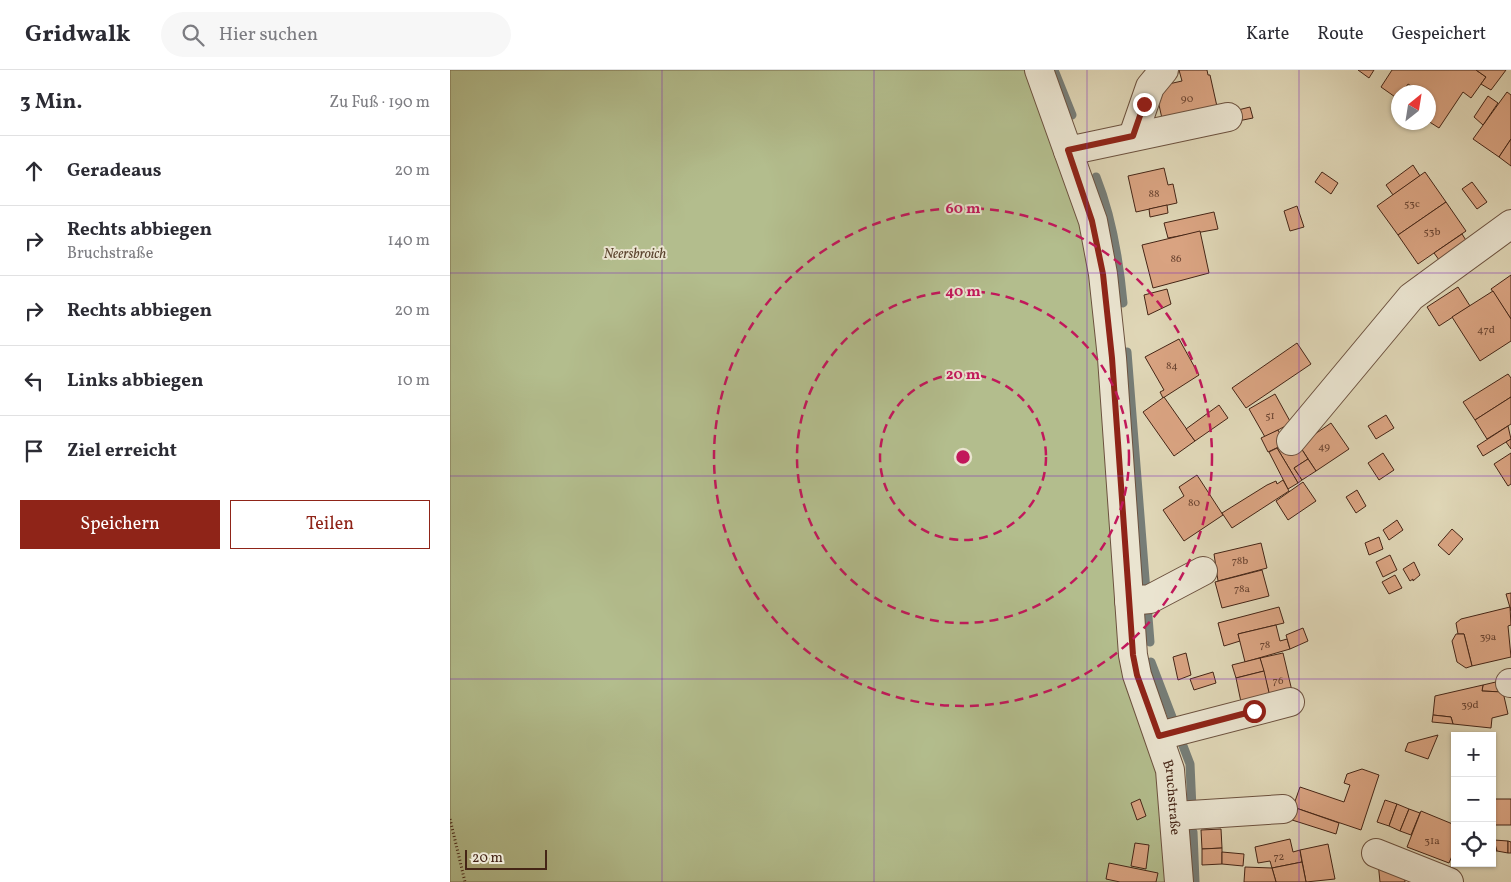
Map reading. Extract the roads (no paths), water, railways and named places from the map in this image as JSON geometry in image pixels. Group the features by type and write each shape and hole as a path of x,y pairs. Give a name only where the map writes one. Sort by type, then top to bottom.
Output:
{"street":[{"name":"Bruchstraße","path":"1039,70 1081,147 1092,221 1103,274 1140,600 1135,667 1170,733 1170,770 1187,815 1179,882"},
{"path":"1133,136 1150,88 1164,70"},
{"path":"1081,147 1228,117"},
{"path":"1291,441 1411,297 1511,224"},
{"path":"1140,600 1203,571"},
{"path":"1170,733 1290,702"},
{"path":"1187,815 1284,809"},
{"path":"1376,853 1445,881"}],"waterway":[{"path":"1054,70 1072,115"},
{"path":"1096,177 1102,192 1114,239 1123,303"},
{"path":"1127,352 1150,642"},
{"path":"1151,662 1190,764 1192,809"},
{"path":"1193,832 1195,882"}],"park label":[{"name":"Neersbroich","path":"635,254"}]}
